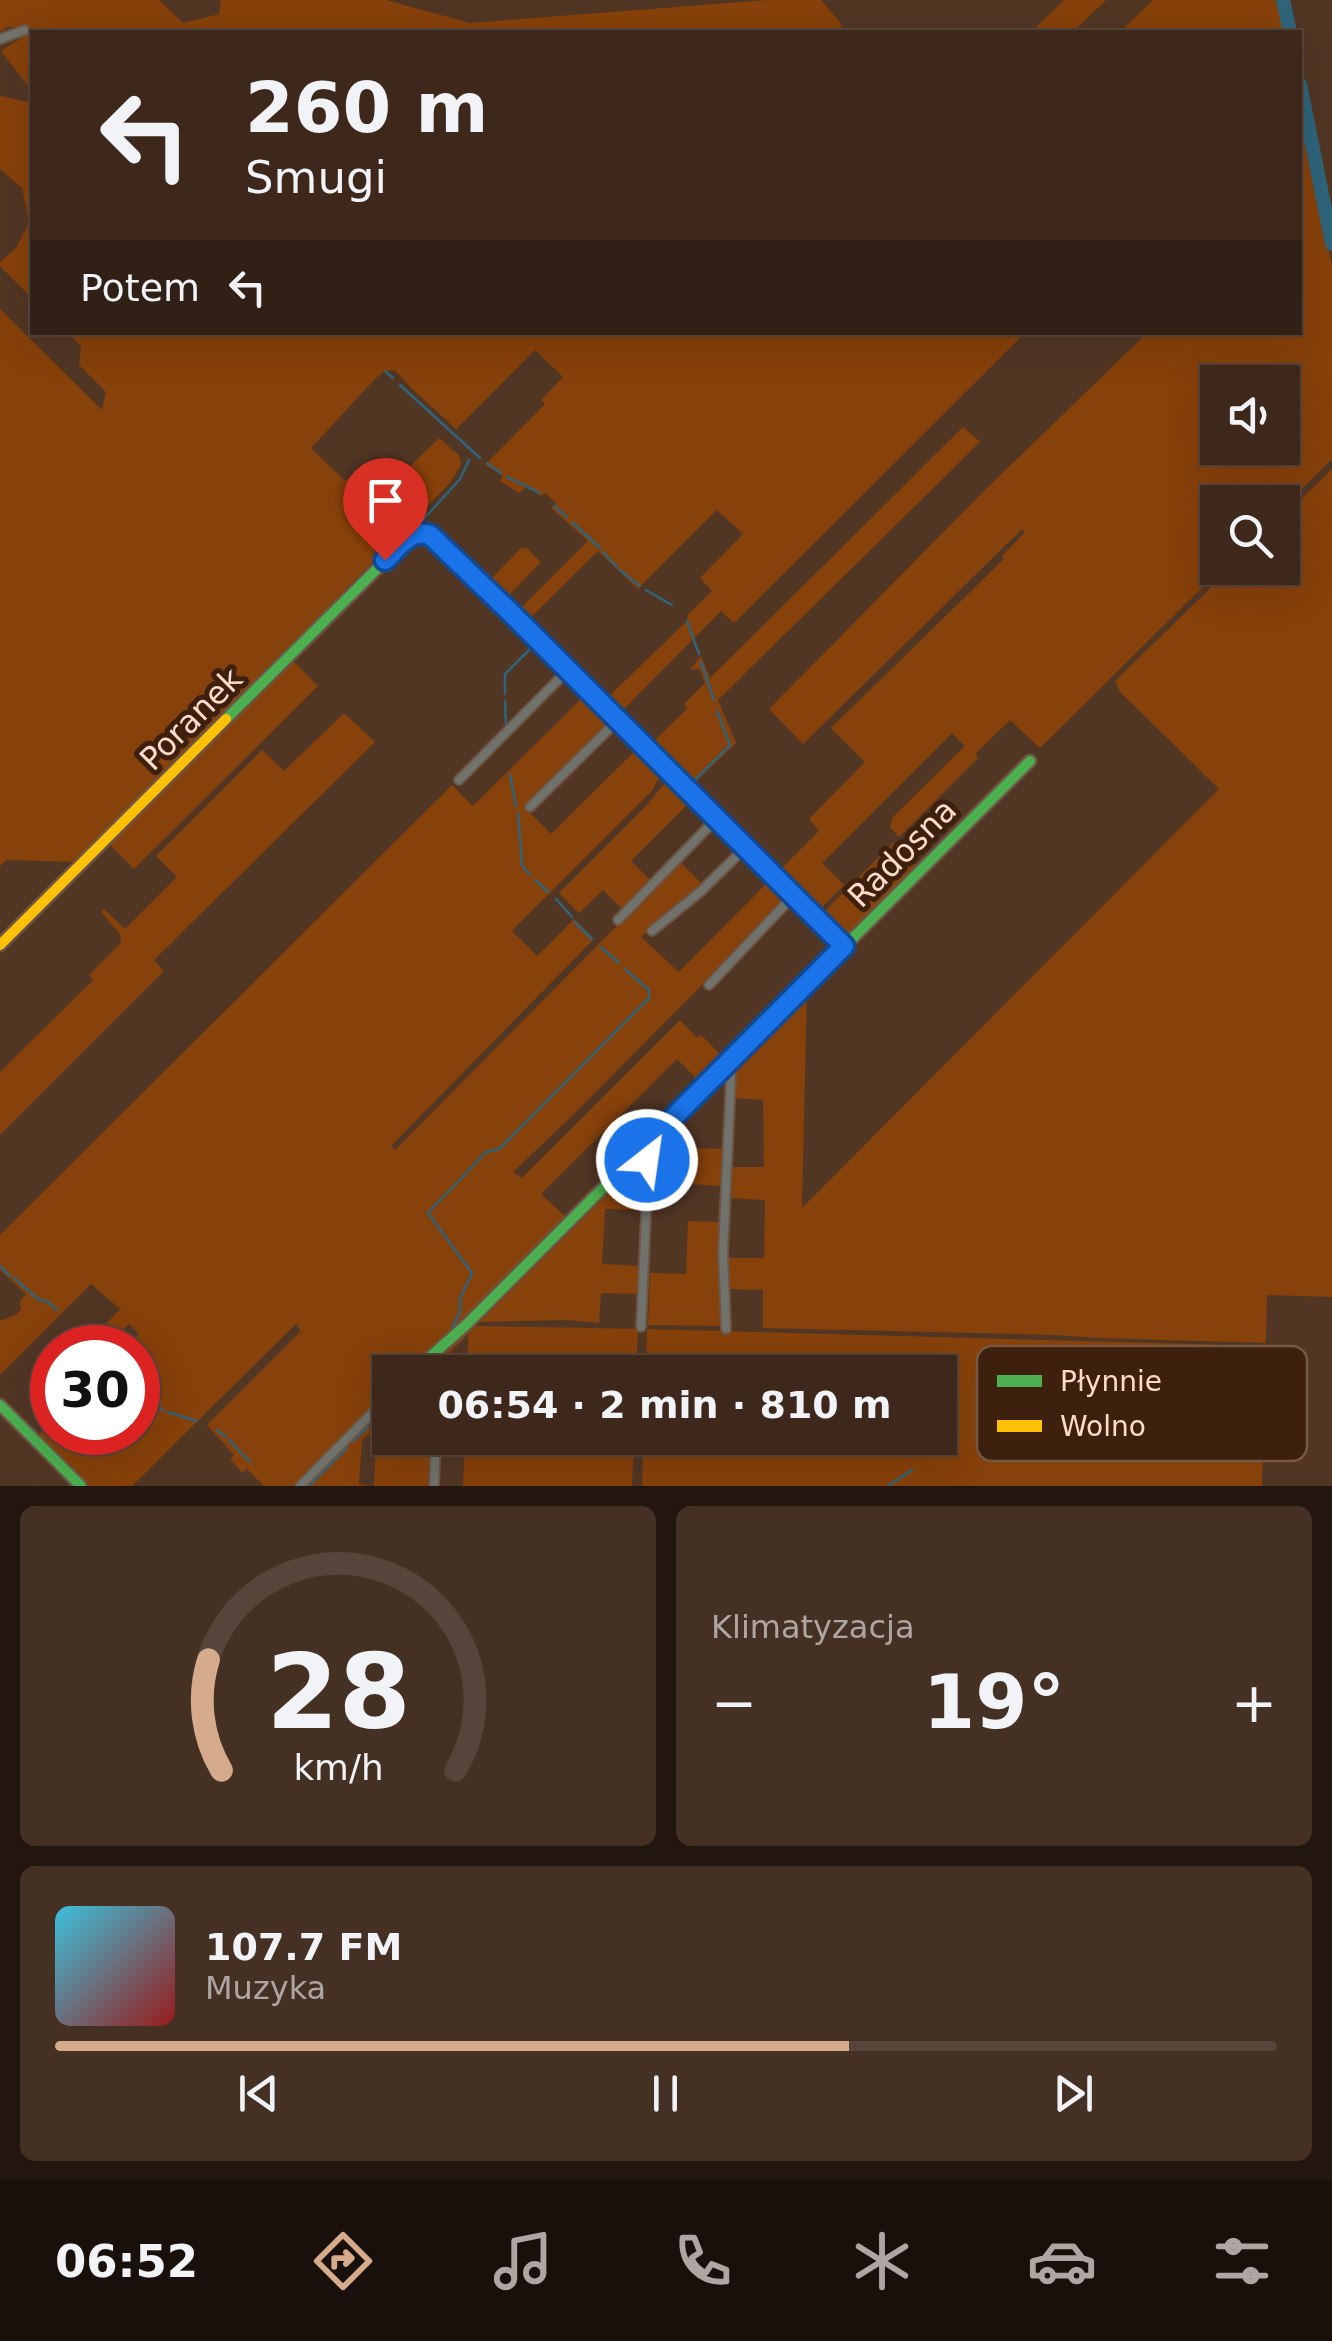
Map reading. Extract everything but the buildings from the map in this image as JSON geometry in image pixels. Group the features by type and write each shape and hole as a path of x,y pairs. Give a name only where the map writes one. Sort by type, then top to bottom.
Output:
{"street":[{"path":"0,39 26,30"},
{"name":"Poranek","path":"0,945 412,535 420,532 434,539 567,670"},
{"path":"459,780 567,670 844,946"},
{"path":"530,806 617,720"},
{"name":"Radosna","path":"432,1355 1030,761"},
{"path":"618,920 717,818"},
{"path":"652,931 746,847"},
{"path":"709,984 794,895"},
{"path":"726,1064 732,1076 722,1252 726,1329"},
{"path":"640,1151 647,1160 648,1171 641,1327"},
{"path":"0,1405 81,1486"},
{"path":"300,1486 372,1414"},
{"path":"434,1486 435,1455"}],"shaded area":[{"path":"0,0 159,0 183,23 219,14 221,0 386,0 470,23 768,0 821,0 843,30 30,30 30,88 1,51 20,39 18,27 0,32"},
{"path":"1064,0 1106,0 1075,30 1033,30"},
{"path":"1153,0 1279,0 1285,30 1122,30"},
{"path":"0,96 30,103 30,296 0,266 16,248 29,223 22,188 0,169"},
{"path":"1302,117 1332,267 1332,459 1300,491 1300,485 1200,485 1200,585 1205,585 1040,748 1010,720 899,837 890,827 893,817 965,746 952,733 822,863 844,885 817,912 778,872 819,831 809,819 865,762 831,728 1004,559 1002,556 1025,532 1022,529 803,744 769,709 1145,335 1302,335"},
{"path":"0,309 102,410 106,392 79,365 81,346 70,335 1023,335 734,623 721,611 618,715 604,701 688,620 687,616 712,591 700,578 743,534 717,510 638,589 598,551 527,621 518,613 522,607 588,541 551,508 556,503 545,493 541,496 527,486 519,493 485,465 545,404 541,400 563,377 535,350 456,429 395,370 385,371 311,448 345,481 363,464 390,486 439,438 459,455 461,465 450,483 78,862 6,860 0,866"},
{"path":"963,427 980,442 718,700 736,743 690,787 649,746 687,709 684,704 705,683 699,668 691,668 701,656 710,678"},
{"path":"1332,469 1332,1297 1267,1295 1266,1343 763,1328 763,1290 729,1289 729,1258 764,1258 765,1200 730,1198 731,1167 764,1167 763,1100 734,1098 735,1068 742,1054 807,987 802,1208 1219,789 1120,692 1115,681 1214,585 1300,585 1300,500"},
{"path":"521,548 527,548 541,562 506,598 489,581"},
{"path":"292,660 318,686 134,869 108,843"},
{"path":"585,695 608,716 608,724 527,806 551,834 640,746 663,769 652,791 512,931 537,956 574,919 594,939 391,1146 395,1150 680,862 702,884 641,937 679,972 768,882 784,898 513,1172 522,1178 680,1020 724,1058 700,1082 677,1059 541,1194 568,1219 427,1355 372,1355 372,1409 294,1486 264,1486 247,1469 242,1473 230,1459 234,1455 207,1425 301,1331 296,1324 132,1486 86,1486 55,1455 160,1455 160,1325 105,1325 120,1309 91,1284 50,1325 30,1325 30,1345 0,1375 0,1321 17,1314 26,1294 0,1270 0,1235 452,785 473,806"},
{"path":"344,713 375,742 154,960 164,971 0,1135 0,1072 93,980 89,975 121,943 120,934 101,912 104,909 125,929 177,877 156,856 262,750 284,771"},
{"path":"670,777 693,799 631,861 651,881 623,910 603,890 579,913 559,893"},
{"path":"894,842 917,866 843,938 821,915"},
{"path":"691,1148 723,1149 721,1186 689,1184"},
{"path":"634,1164 644,1170 643,1210 605,1209 602,1264 640,1266 639,1294 601,1293 599,1323 476,1320"},
{"path":"688,1221 720,1222 721,1326 648,1325 650,1273 686,1274"},
{"path":"469,1328 638,1329 637,1355 468,1355 468,1334 448,1355 439,1355"},
{"path":"647,1329 1266,1346 977,1346 977,1461 1263,1461 1262,1486 642,1486 643,1455 957,1455 957,1355 646,1355"},
{"path":"366,1425 372,1431 362,1440 359,1484 369,1486 304,1486"},
{"path":"376,1455 429,1455 428,1486 374,1486"},
{"path":"464,1455 633,1455 632,1486 463,1486"}],"waterway":[{"path":"1283,0 1290,30"},
{"path":"1302,94 1332,244"},
{"path":"385,371 393,378"},
{"path":"400,385 480,458"},
{"path":"420,523 460,479 469,460"},
{"path":"487,463 501,473"},
{"path":"507,477 540,493"},
{"path":"554,506 567,517"},
{"path":"572,522 600,548"},
{"path":"429,541 441,553"},
{"path":"603,552 617,567"},
{"path":"454,566 471,582"},
{"path":"620,570 640,586"},
{"path":"646,590 672,605"},
{"path":"481,592 518,631"},
{"path":"687,621 699,654"},
{"path":"505,694 505,674 533,646 524,637"},
{"path":"701,662 714,700"},
{"path":"505,701 506,726"},
{"path":"681,773 691,784 730,745 717,711"},
{"path":"510,775 516,806"},
{"path":"518,813 522,865 530,875"},
{"path":"535,880 548,892"},
{"path":"556,899 572,917"},
{"path":"575,922 592,939"},
{"path":"601,947 619,963"},
{"path":"451,1330 472,1273 428,1213 486,1152 499,1149 649,998 649,990 625,969"},
{"path":"0,1266 10,1276"},
{"path":"14,1278 57,1310"},
{"path":"441,1355 451,1345"},
{"path":"168,1412 196,1421"},
{"path":"353,1441 368,1427"},
{"path":"217,1430 226,1437"},
{"path":"229,1440 250,1462"},
{"path":"309,1486 347,1448"},
{"path":"888,1486 912,1470"}],"traffic: fast":[{"path":"226,719 411,535 420,532 435,539 723,826"},
{"path":"432,1355 1030,761"},
{"path":"0,1405 81,1486"}],"traffic: slow":[{"path":"0,945 226,719"},
{"path":"723,826 844,946"}],"route":[{"path":"385,560 412,535 430,535 844,946 640,1151 647,1160"}]}
